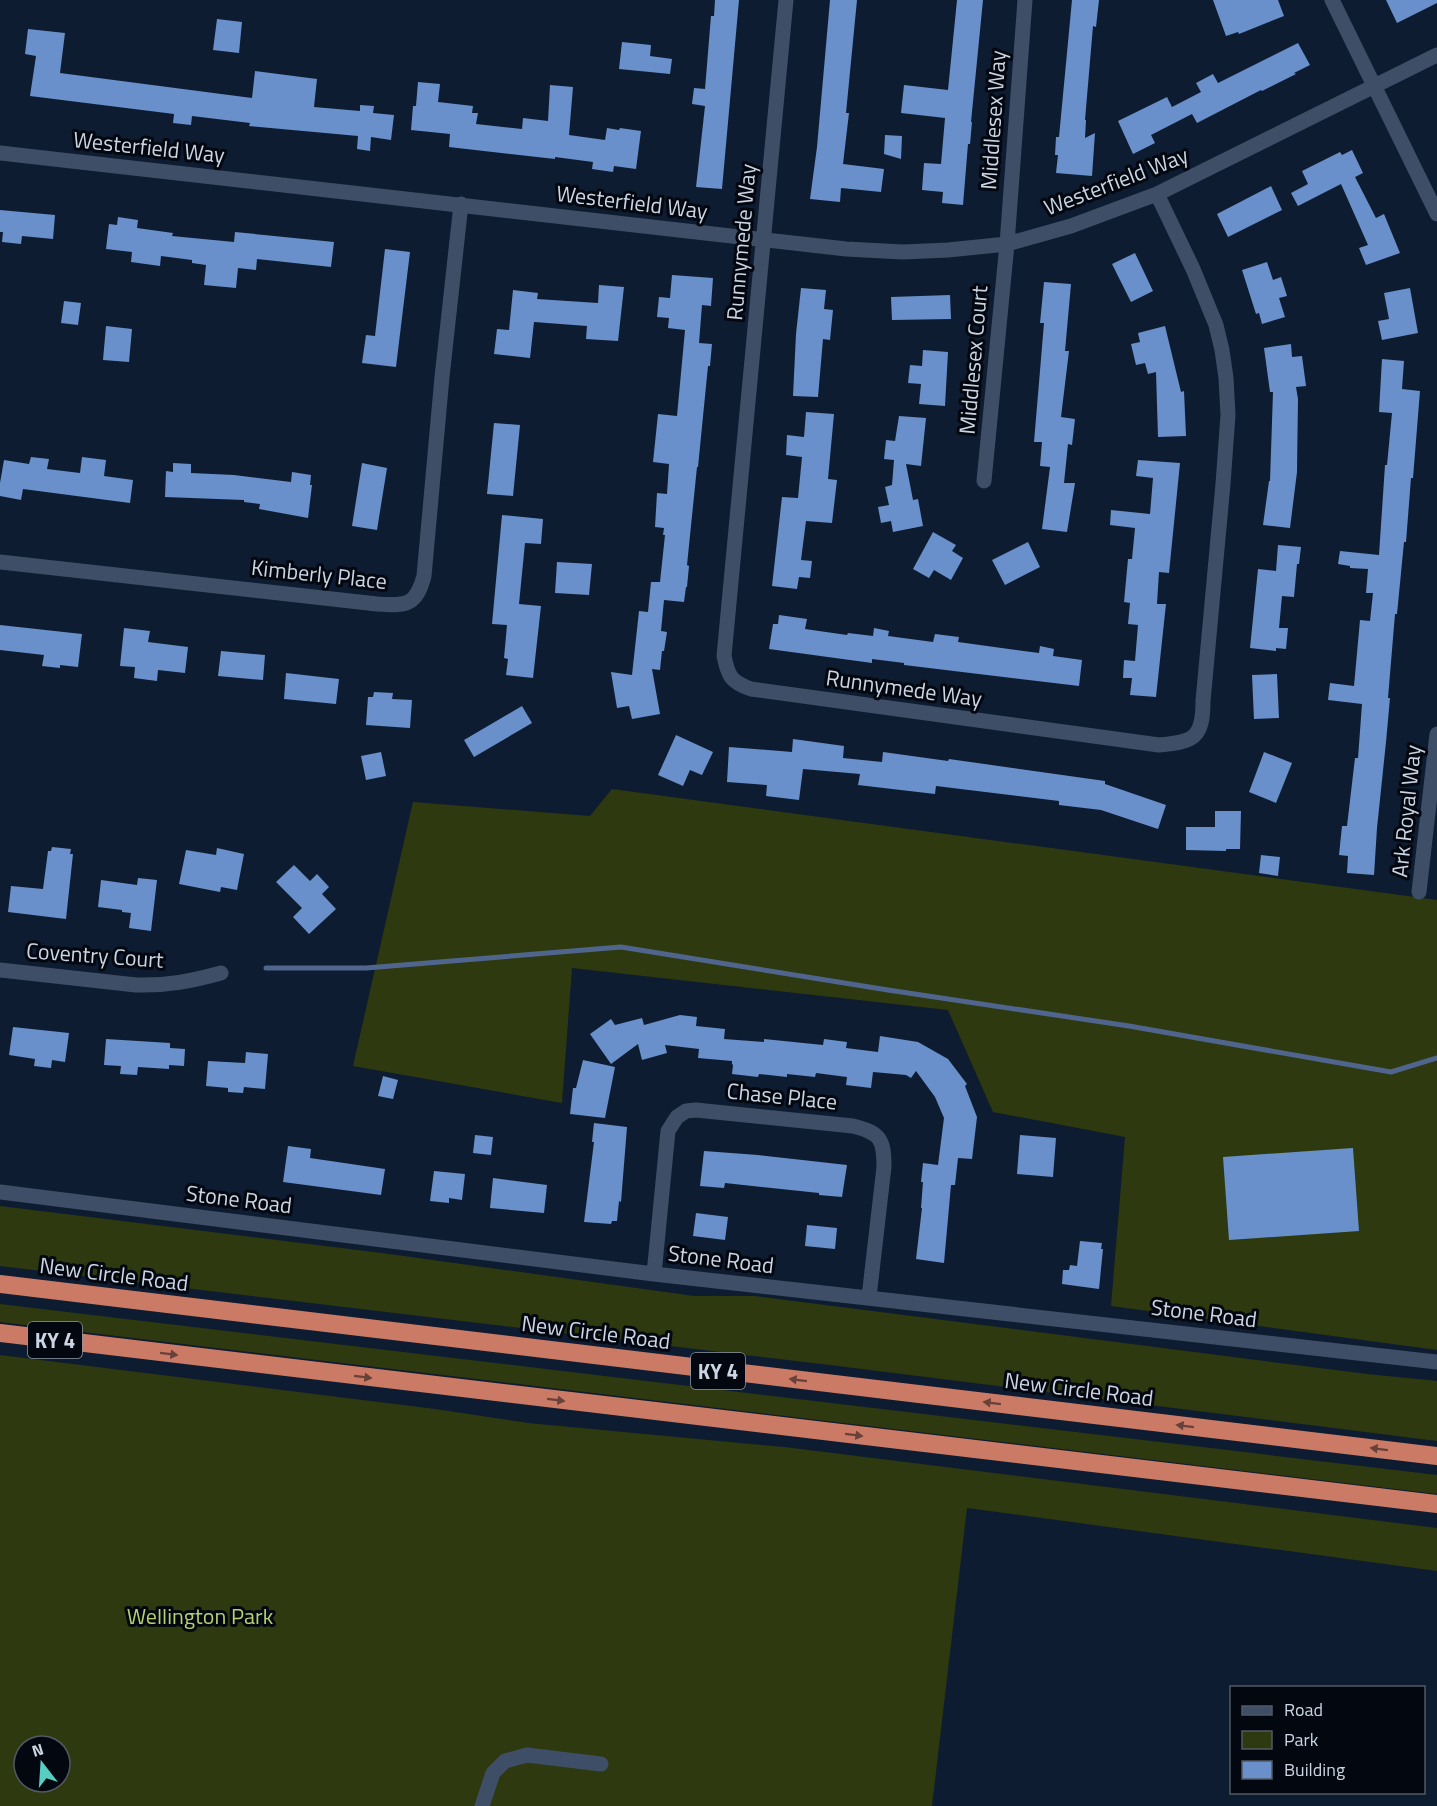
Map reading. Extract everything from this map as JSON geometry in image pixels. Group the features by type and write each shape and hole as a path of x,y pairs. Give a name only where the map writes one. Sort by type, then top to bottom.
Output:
{"highway":[{"name":"New Circle Road","path":"0,1284 1437,1456"},
{"name":"KY 4","path":"0,1334 1437,1504"}],"street":[{"name":"Runnymede Way","path":"786,0 724,656 728,673 742,686 1159,745 1178,743 1198,733 1203,717 1223,484 1228,415 1226,378 1216,325 1193,269 1157,195"},
{"name":"Middlesex Way","path":"1007,244 1025,0"},
{"path":"1332,0 1437,214"},
{"name":"Westerfield Way","path":"0,153 846,249 903,252 948,250 1007,244 1071,226 1157,195 1437,56"},
{"name":"Kimberly Place","path":"0,562 377,604 404,603 416,597 424,576 460,204"},
{"name":"Middlesex Court","path":"984,481 1007,244"},
{"name":"Ark Royal Way","path":"1419,892 1434,787 1437,734"},
{"name":"Coventry Court","path":"0,970 145,986 190,982 221,972"},
{"name":"Chase Place","path":"654,1274 670,1126 686,1111 735,1113 853,1126 868,1130 882,1141 884,1167 869,1297"},
{"name":"Stone Road","path":"0,1192 654,1274 1437,1362"},
{"path":"482,1806 493,1773 505,1761 527,1755 601,1764"}],"green space":[{"path":"612,789 1437,900 1437,1350 1111,1306 1125,1137 993,1112 948,1010 572,968 562,1103 353,1066 413,802 590,816"},
{"path":"0,1206 382,1253 694,1296 754,1296 1437,1381 1437,1441 830,1365 0,1266"},
{"path":"0,1304 1437,1475 1437,1494 0,1322"},
{"name":"Wellington Park","path":"0,1355 435,1409 528,1423 784,1447 1437,1528 1437,1571 967,1508 932,1806 0,1806"}],"building":[{"path":"715,0 739,0 722,189 696,187 705,106 692,104 694,88 705,89 711,16 714,16"},
{"path":"830,0 857,0 843,164 884,169 881,192 841,188 840,202 810,199"},
{"path":"957,0 983,0 963,205 942,203 943,192 922,190 924,163 941,164 945,118 901,113 904,85 948,90"},
{"path":"1072,0 1099,0 1096,27 1093,26 1085,120 1085,138 1095,133 1092,176 1056,173 1058,155 1055,155 1056,137 1059,137"},
{"path":"1213,0 1278,0 1284,16 1239,34 1238,32 1226,36"},
{"path":"1386,0 1437,0 1437,3 1397,23"},
{"path":"217,19 242,22 239,53 213,50"},
{"path":"28,29 65,33 60,73 252,98 255,71 317,79 314,107 360,111 360,105 374,106 373,113 394,115 391,140 371,137 370,151 357,149 358,136 249,126 250,123 192,116 191,125 173,123 174,114 30,96 36,56 25,54"},
{"path":"622,42 651,45 650,56 672,59 670,74 619,69"},
{"path":"1298,43 1310,65 1197,123 1192,114 1151,135 1155,143 1133,154 1118,121 1167,97 1172,107 1201,92 1196,83 1213,74 1218,83"},
{"path":"418,82 440,84 438,102 473,106 472,113 478,113 476,124 522,129 523,118 548,121 550,85 573,87 569,135 605,140 607,128 641,131 636,169 614,166 613,172 592,169 593,162 449,147 450,134 411,130"},
{"path":"885,135 902,136 901,159 884,154"},
{"path":"1352,150 1363,173 1355,177 1376,218 1384,214 1400,253 1366,265 1359,248 1368,245 1341,184 1298,206 1291,193 1308,184 1302,171 1340,152 1342,155"},
{"path":"1271,186 1282,210 1228,237 1217,214"},
{"path":"0,210 55,215 53,239 22,236 21,244 2,242"},
{"path":"118,217 138,220 137,228 173,233 172,236 234,242 235,232 334,242 331,267 257,259 256,270 238,268 236,288 204,285 206,265 192,263 192,260 161,256 160,266 131,262 132,252 106,249 109,224 117,225"},
{"path":"385,249 410,252 396,367 362,363 366,335 375,336"},
{"path":"1135,253 1153,291 1131,302 1112,264"},
{"path":"1267,262 1273,280 1281,277 1287,296 1279,298 1285,317 1262,324 1259,313 1256,314 1242,270"},
{"path":"672,275 713,278 711,306 702,305 699,343 712,344 684,602 664,600 661,631 667,632 664,651 662,651 660,670 652,669 660,714 632,719 629,706 617,708 611,672 632,675 639,611 648,612 651,582 660,582 665,535 663,535 664,528 655,527 657,493 667,494 669,464 653,462 658,414 677,416 685,330 668,328 669,318 657,317 659,297 670,298"},
{"path":"1044,282 1071,284 1065,351 1069,351 1061,417 1075,419 1072,445 1068,444 1064,483 1075,483 1067,532 1042,529 1050,467 1040,466 1042,442 1034,442 1044,323 1040,323"},
{"path":"599,285 624,287 618,341 586,339 587,326 534,322 530,358 494,354 497,329 509,330 513,290 538,293 537,299 598,303"},
{"path":"801,288 826,290 824,309 833,310 830,340 823,339 818,397 793,396"},
{"path":"1410,288 1418,333 1382,340 1378,321 1389,319 1384,293"},
{"path":"950,295 951,319 892,320 891,297"},
{"path":"64,301 81,303 78,325 61,323"},
{"path":"106,326 132,329 129,362 103,360"},
{"path":"1165,326 1181,392 1184,391 1186,436 1158,437 1156,372 1148,374 1145,363 1136,365 1131,344 1140,342 1138,333"},
{"path":"1291,344 1292,357 1302,356 1306,386 1296,387 1298,399 1297,472 1290,528 1263,525 1270,481 1273,392 1270,392 1264,348"},
{"path":"923,350 948,352 945,406 919,404 921,384 908,383 910,365 922,366"},
{"path":"1382,359 1404,361 1402,389 1420,391 1406,542 1404,542 1397,614 1395,614 1374,875 1347,873 1348,856 1339,855 1342,826 1347,826 1355,758 1358,758 1362,704 1328,700 1330,683 1354,686 1360,620 1370,621 1373,593 1366,593 1368,569 1350,568 1350,566 1338,564 1340,551 1379,555 1385,465 1387,465 1392,413 1379,412"},
{"path":"806,412 834,414 828,479 837,480 832,523 806,521 801,560 812,561 810,578 799,577 797,589 772,586 782,497 798,498 802,457 786,455 787,435 804,437"},
{"path":"899,416 926,418 921,466 906,464 913,500 918,499 923,526 893,532 891,521 881,523 878,507 889,505 885,487 892,485 894,460 884,459 886,440 895,441"},
{"path":"494,423 520,425 513,496 487,494"},
{"path":"31,457 49,459 47,469 80,473 82,457 106,460 104,476 133,480 130,503 23,489 21,500 0,496 4,460 29,464"},
{"path":"1138,460 1180,463 1169,573 1159,572 1157,604 1166,604 1156,697 1130,695 1132,678 1123,678 1124,660 1135,661 1138,625 1128,624 1130,603 1124,602 1128,559 1132,559 1135,528 1110,525 1111,510 1150,514 1153,478 1136,476"},
{"path":"173,463 191,464 191,473 234,475 291,482 292,472 311,475 308,518 259,509 260,504 244,502 244,500 165,497 166,471 173,472"},
{"path":"362,463 387,468 377,530 352,526"},
{"path":"502,515 543,519 541,544 525,543 519,604 541,606 533,678 506,675 508,659 504,658 507,625 492,624"},
{"path":"933,532 956,545 952,551 963,558 951,580 934,570 929,578 913,569"},
{"path":"1028,542 1040,567 1005,585 992,560"},
{"path":"1278,545 1301,547 1294,597 1282,596 1279,628 1288,628 1286,649 1276,648 1276,651 1250,648 1258,569 1276,571"},
{"path":"557,562 592,564 589,595 555,593"},
{"path":"779,615 807,619 805,629 847,635 848,633 873,636 874,628 889,631 888,636 933,642 935,634 959,637 958,642 1039,653 1040,646 1054,649 1053,656 1082,660 1079,686 904,665 904,663 872,659 872,663 769,649 773,624 778,624"},
{"path":"0,625 82,634 78,667 42,666 44,655 0,650"},
{"path":"124,628 150,631 148,642 188,647 185,673 158,670 157,681 134,678 135,667 120,666"},
{"path":"221,651 265,655 263,680 218,676"},
{"path":"286,673 339,679 336,704 284,699"},
{"path":"1277,674 1279,718 1254,719 1252,675"},
{"path":"374,692 393,693 392,699 412,700 410,728 366,725 368,697 373,697"},
{"path":"522,706 532,723 474,757 464,740"},
{"path":"676,735 713,752 702,775 690,770 683,786 658,775"},
{"path":"793,739 844,746 843,758 882,762 883,752 1105,781 1105,784 1166,805 1158,829 1101,810 1059,805 1059,801 936,786 935,794 858,785 860,774 803,769 799,800 766,796 767,785 727,782 729,747 792,752"},
{"path":"381,752 386,776 366,780 361,756"},
{"path":"1264,752 1292,763 1276,803 1249,792"},
{"path":"1215,811 1241,811 1240,849 1186,850 1186,827 1215,827"},
{"path":"52,847 71,849 70,854 73,854 66,919 8,912 11,886 43,889 48,851 51,851"},
{"path":"217,848 244,854 237,890 221,887 220,892 179,884 186,850 216,855"},
{"path":"1261,855 1280,857 1278,876 1259,873"},
{"path":"294,865 310,881 317,874 329,887 322,894 336,909 309,934 293,917 302,908 276,882"},
{"path":"138,878 157,880 151,931 129,928 131,913 98,907 101,880 137,885"},
{"path":"680,1015 697,1017 696,1026 725,1029 724,1039 764,1042 764,1039 823,1045 824,1039 847,1042 846,1048 878,1052 880,1036 918,1042 948,1059 967,1084 965,1086 977,1117 972,1159 958,1158 955,1185 951,1185 944,1263 916,1259 922,1208 923,1163 938,1165 944,1118 935,1097 916,1071 911,1078 906,1075 873,1072 871,1088 846,1085 847,1077 816,1073 815,1077 759,1074 758,1077 732,1074 732,1061 698,1058 699,1049 665,1045 667,1053 642,1060 638,1044 611,1064 590,1034 611,1019 615,1025 642,1018 644,1025"},
{"path":"13,1027 69,1033 65,1062 52,1060 51,1068 34,1066 35,1059 9,1055"},
{"path":"106,1039 170,1043 170,1048 185,1049 184,1066 169,1065 169,1069 138,1067 137,1075 120,1074 121,1066 104,1065"},
{"path":"246,1052 268,1054 265,1089 244,1087 243,1093 228,1092 228,1088 206,1086 208,1061 245,1063"},
{"path":"583,1060 615,1067 605,1118 570,1114 573,1088 576,1088"},
{"path":"383,1076 398,1080 393,1099 378,1096"},
{"path":"594,1123 627,1127 621,1202 619,1201 617,1221 612,1221 611,1224 584,1222 594,1142 592,1142"},
{"path":"475,1135 493,1137 491,1155 473,1153"},
{"path":"1020,1135 1056,1138 1053,1177 1017,1174"},
{"path":"288,1146 311,1149 310,1158 385,1169 381,1195 283,1182"},
{"path":"1353,1148 1359,1231 1229,1240 1223,1157"},
{"path":"704,1151 847,1165 842,1197 725,1183 724,1188 700,1186"},
{"path":"434,1171 465,1174 462,1200 449,1198 449,1203 430,1201"},
{"path":"493,1178 547,1185 544,1213 490,1208"},
{"path":"696,1213 728,1217 725,1240 693,1236"},
{"path":"807,1225 837,1228 835,1249 805,1246"},
{"path":"1080,1241 1102,1243 1099,1289 1062,1284 1063,1270 1069,1270 1070,1265 1077,1266"}],"waterway":[{"path":"266,968 366,968 621,947 1129,1026 1391,1072 1437,1058"}]}
